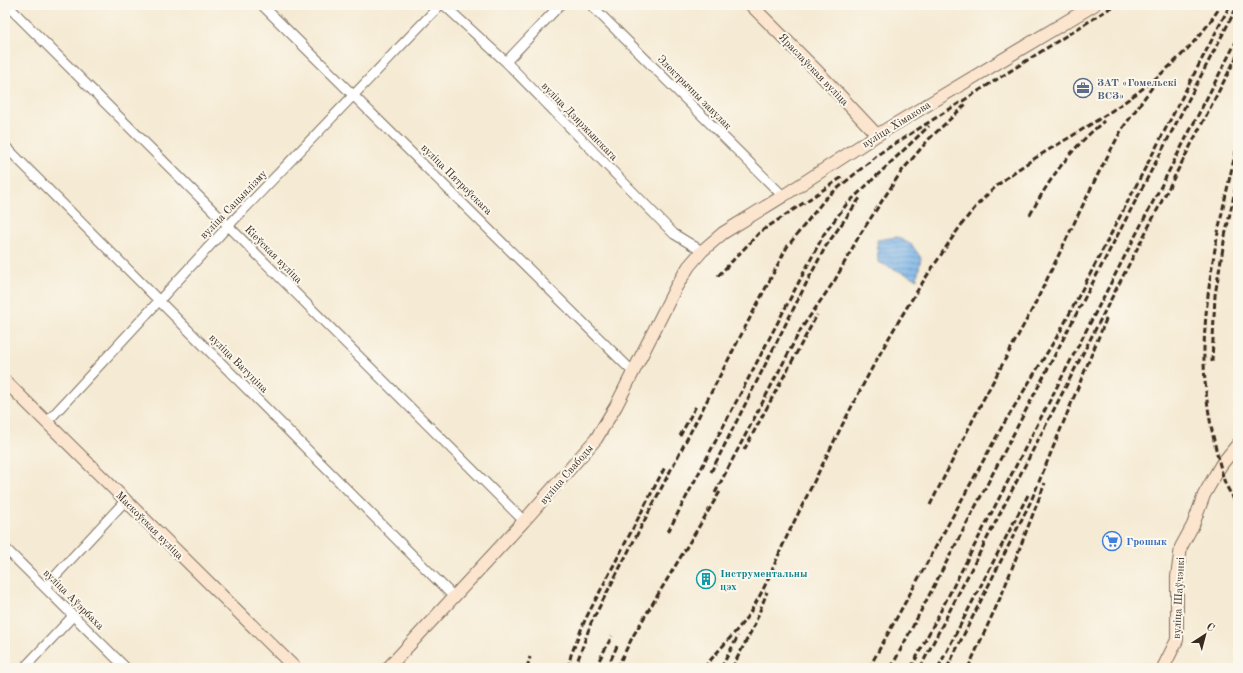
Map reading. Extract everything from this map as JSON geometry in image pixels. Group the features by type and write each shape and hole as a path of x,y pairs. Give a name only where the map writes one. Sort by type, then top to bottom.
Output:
{"street":[{"name":"Кіеўская вуліца","path":"7,5 524,521"},
{"name":"вуліца Пятроўскага","path":"262,5 355,95 633,372"},
{"name":"вуліца Сацыялізму","path":"47,422 229,225 440,5"},
{"name":"вуліца Дзяржынскага","path":"444,5 506,62 674,234 702,251"},
{"path":"506,62 560,5"},
{"name":"Электрычны завулак","path":"591,5 783,196"},
{"name":"Яраслаўская вуліца","path":"751,5 818,72 877,135"},
{"name":"вуліца Хімакова","path":"702,251 723,233 877,135 1094,5"},
{"name":"вуліца Ватуціна","path":"5,146 454,596"},
{"name":"вуліца Свабоды","path":"388,668 524,521 596,439 633,372 676,287 689,266 702,251"},
{"name":"Маскоўская вуліца","path":"5,381 295,668"},
{"name":"вуліца Шаўчэнкі","path":"1163,668 1177,640 1177,577 1181,547 1193,525 1204,495 1221,464 1238,444"},
{"path":"44,587 126,500"},
{"name":"вуліца Аўэрбаха","path":"5,548 126,668"},
{"path":"24,668 73,616"}],"water":[{"path":"897,237 912,245 921,258 917,279 878,262 877,240"}],"railway":[{"path":"575,668 591,623 787,247 825,199 880,153 1115,5"},
{"path":"704,668 750,613 765,586 824,461 878,357 897,323 951,239 974,209 987,195 1014,172 1107,114 1144,88 1179,58 1195,41 1209,24 1221,5"},
{"path":"869,668 1003,425 1061,330 1230,5"},
{"path":"891,668 1238,5"},
{"path":"911,668 1238,38"},
{"path":"920,668 1238,54"},
{"path":"930,505 983,400 1033,308 1097,176 1122,129 1156,82"},
{"path":"715,493 801,329 835,280 859,236 901,172 929,139 966,104"},
{"path":"1030,215 1062,164 1081,142 1104,121"},
{"path":"668,532 824,234 846,205 929,126"},
{"path":"1238,142 1211,270 1205,322 1204,348 1205,381 1212,431 1224,480 1238,507"},
{"path":"718,276 760,232 844,176"},
{"path":"1212,362 1215,295 1225,236 1238,177"},
{"path":"711,472 826,246 860,198"},
{"path":"1237,282 1238,278"},
{"path":"744,450 817,315"},
{"path":"947,668 1031,501 1107,317"},
{"path":"680,436 696,406"},
{"path":"568,668 571,655 585,620 665,467"},
{"path":"968,668 1002,594 1045,483"},
{"path":"617,668 633,636 721,490"},
{"path":"938,668 1028,495"},
{"path":"732,668 754,626 767,592"},
{"path":"595,668 612,636"},
{"path":"721,668 738,636"},
{"path":"607,668 618,644"},
{"path":"527,668 530,657"}],"place":[{"name":"ЗАТ «Гомельскі ВСЗ»","path":"1083,88"},
{"name":"Грошык","path":"1112,541"},
{"name":"Інструментальны цэх","path":"706,579"}]}
